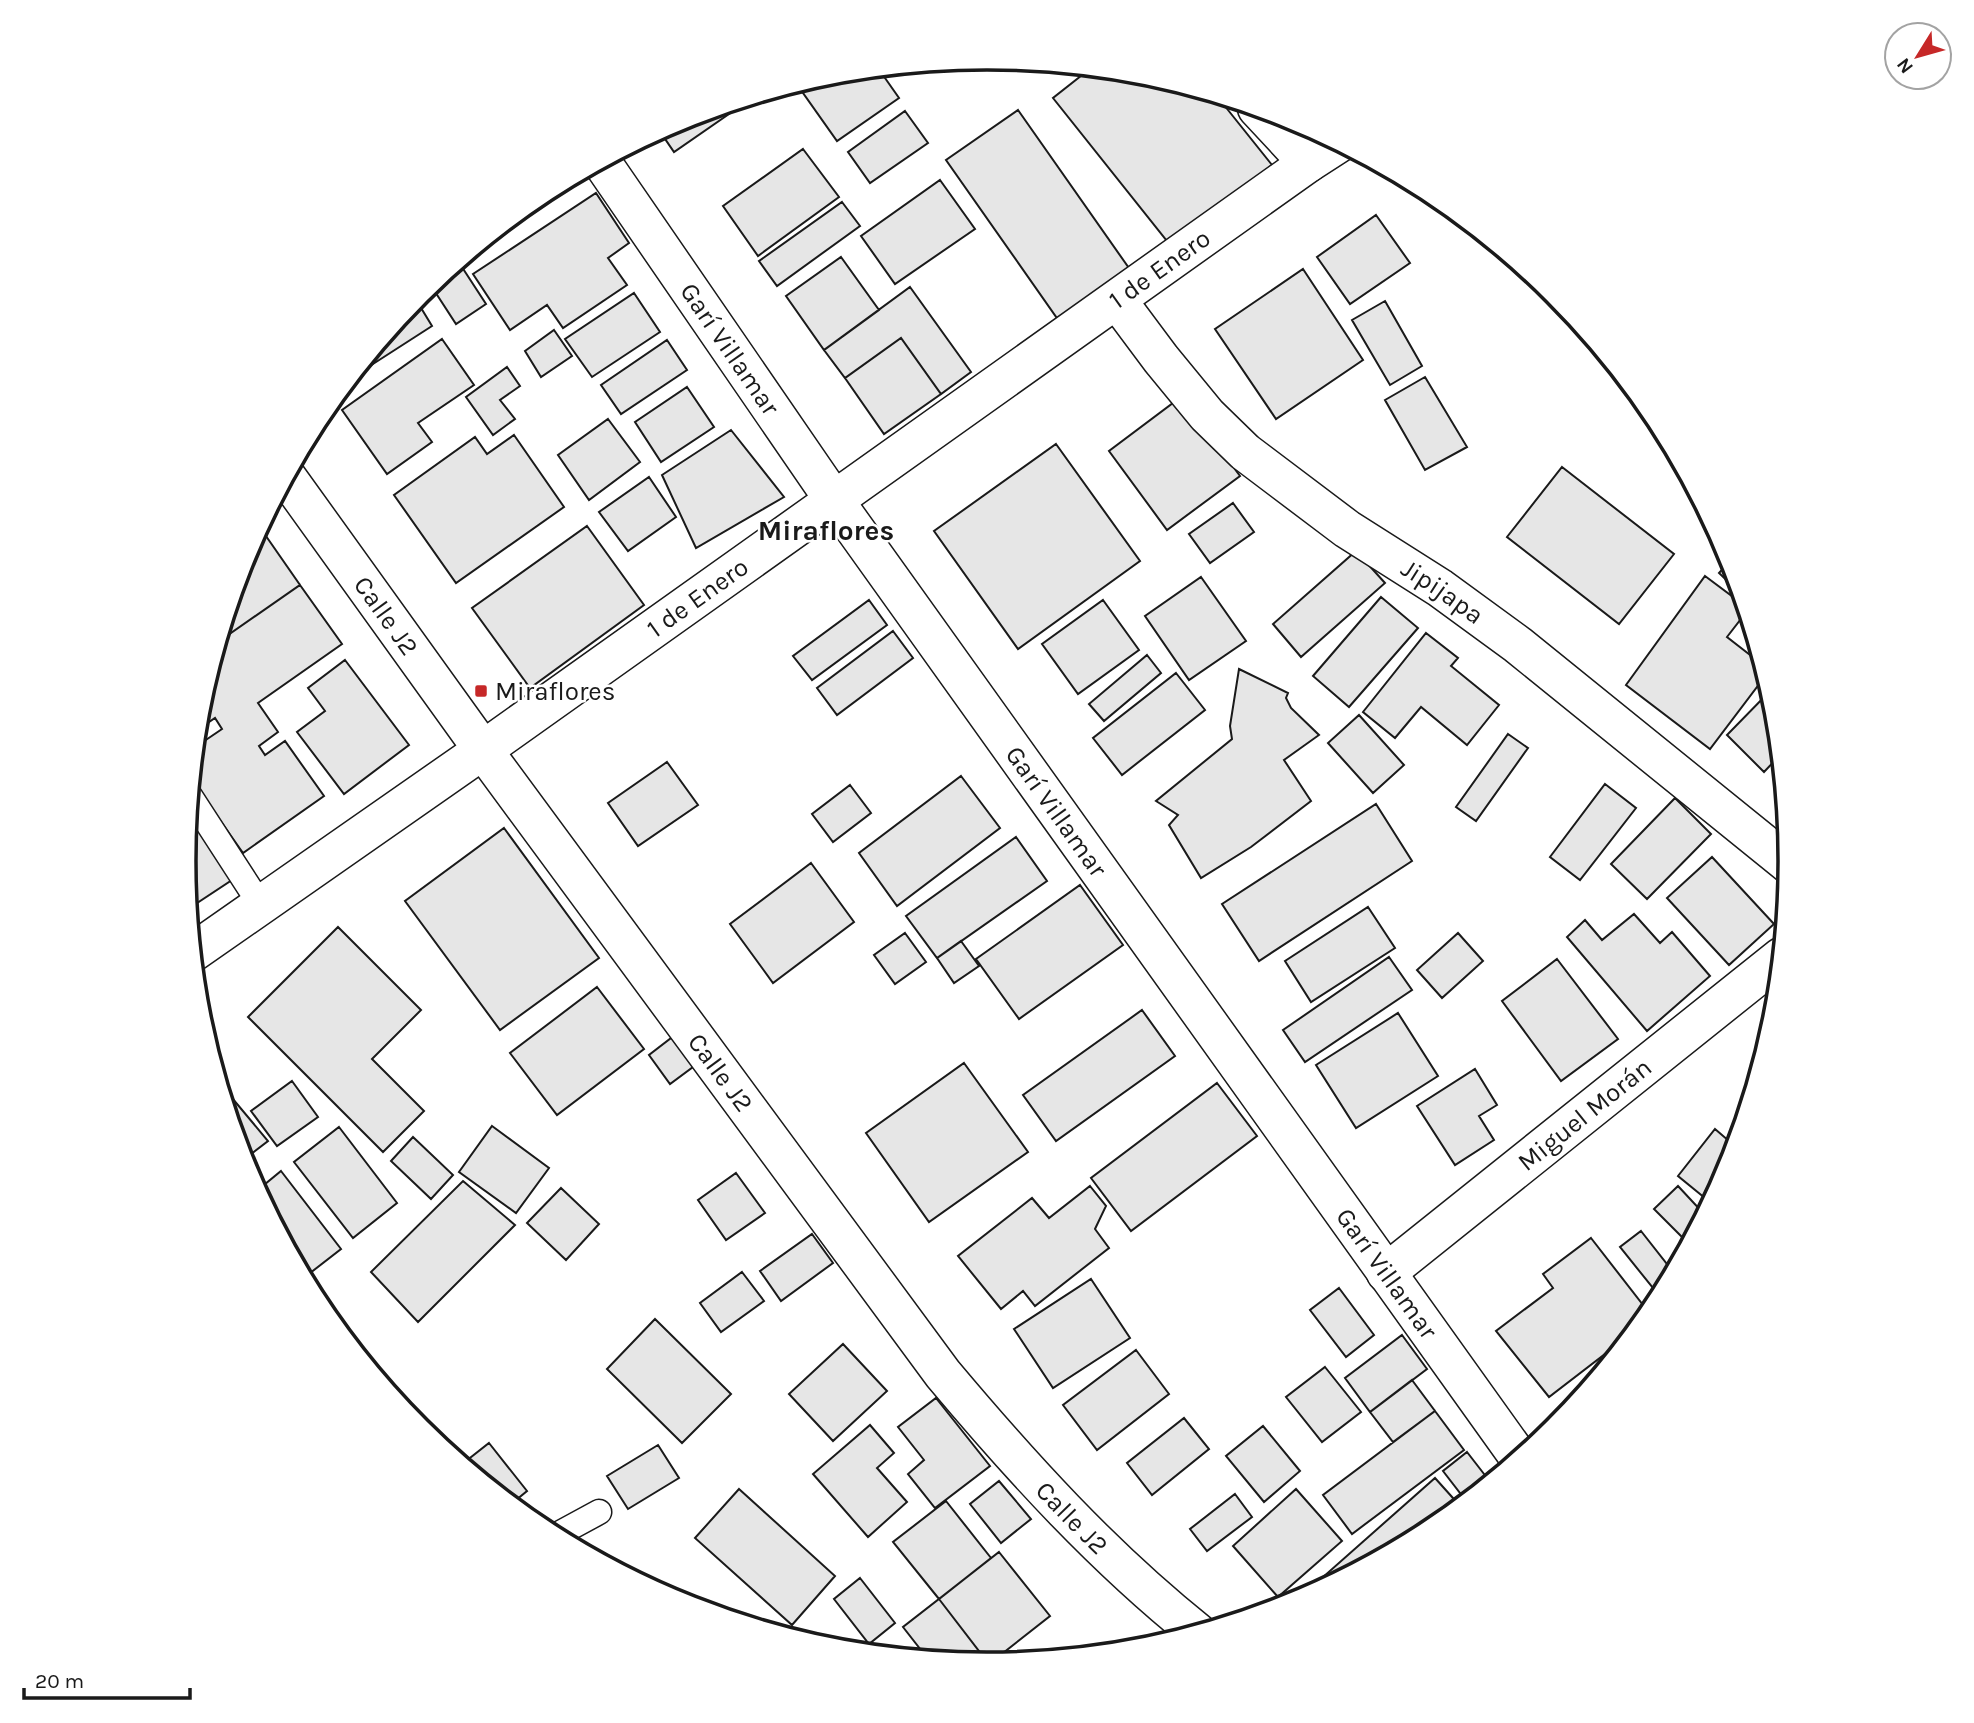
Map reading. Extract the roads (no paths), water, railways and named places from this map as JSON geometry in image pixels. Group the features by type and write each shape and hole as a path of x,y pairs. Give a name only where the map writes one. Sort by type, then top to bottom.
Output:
{"street":[{"path":"1271,123 1308,163"},
{"name":"1 de Enero","path":"200,947 483,750 1330,149"},
{"name":"Garí Villamar","path":"606,168 834,500 1515,1452"},
{"name":"Jipijapa","path":"1118,300 1206,415 1245,452 1347,529 1440,588 1518,645 1778,854"},
{"name":"Calle J2","path":"292,484 483,750 943,1374 1041,1487 1104,1552 1190,1626"},
{"name":"Miguel Morán","path":"1386,1273 1772,964"}],"lane":[{"path":"197,807 260,904"},
{"path":"565,1531 599,1513"}],"place":[{"name":"Miraflores","path":"481,691"}],"district":[{"name":"Miraflores","path":"826,530"}]}
